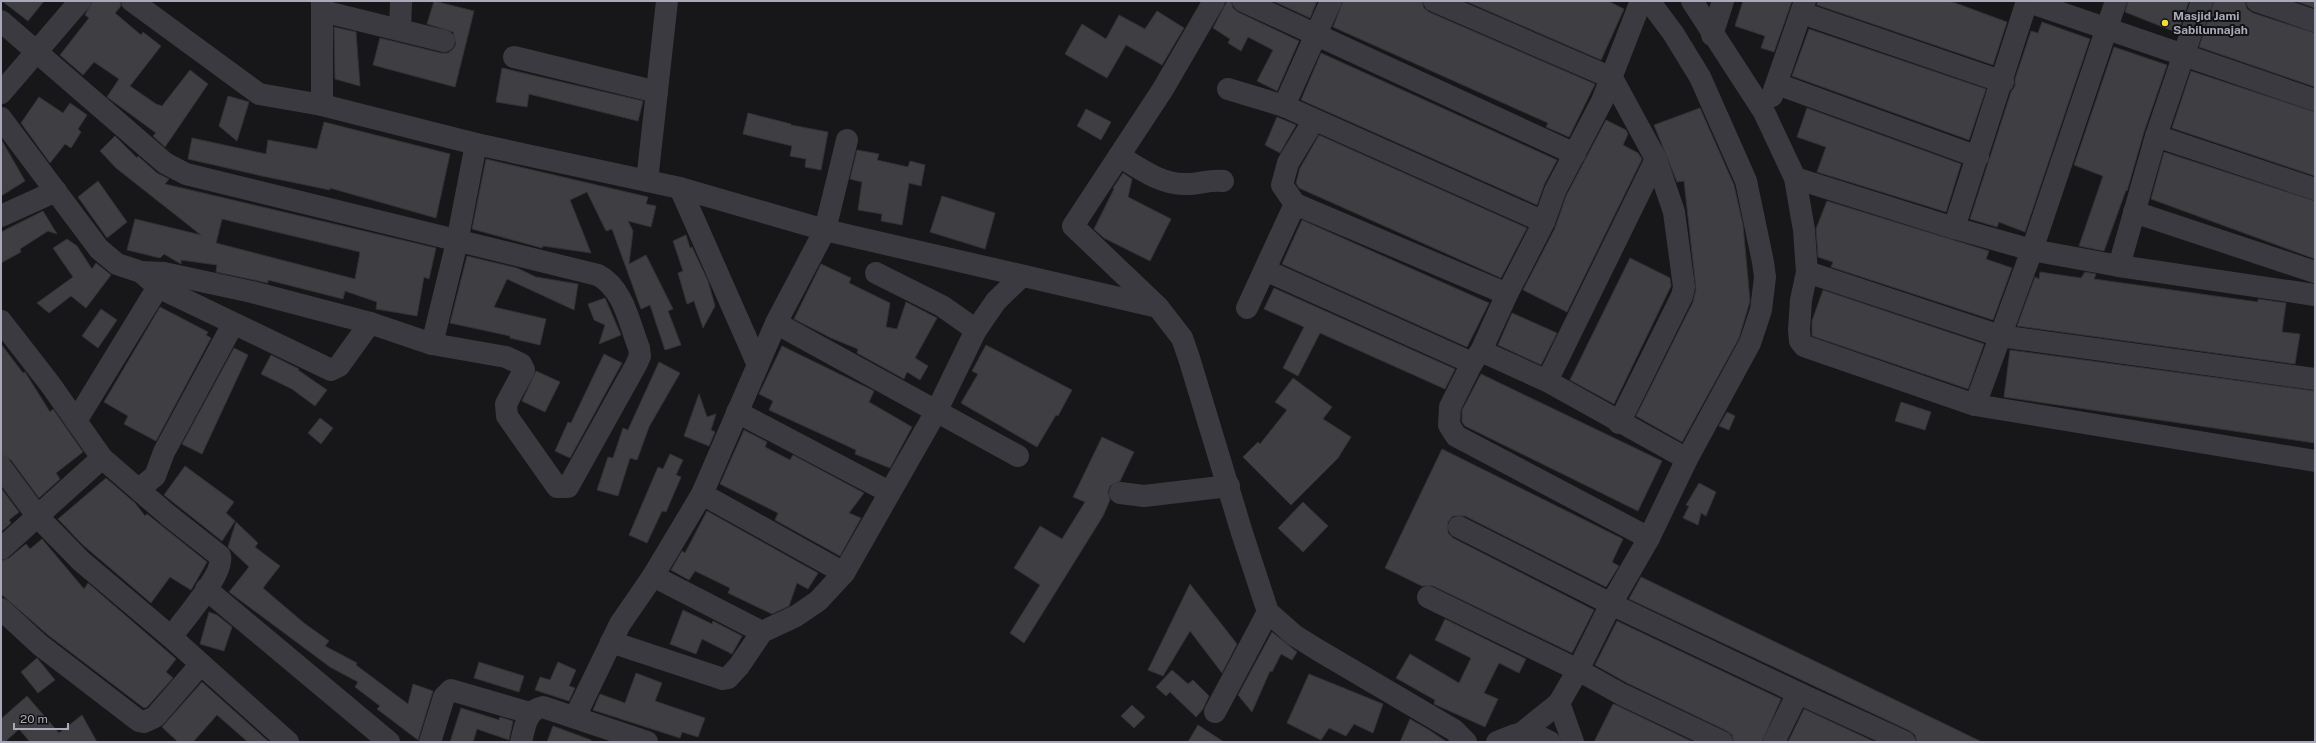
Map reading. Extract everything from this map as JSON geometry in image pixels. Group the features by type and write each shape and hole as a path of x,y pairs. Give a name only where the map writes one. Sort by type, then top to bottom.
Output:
{"street":[{"path":"1,93 80,1"},
{"path":"132,1 252,90 270,97 322,105 476,144 680,188 825,230 1158,307"},
{"path":"400,30 401,1"},
{"path":"646,180 667,1"},
{"path":"1214,1 1163,89 1072,226 1127,276 1158,307 1182,338 1268,612 1294,635 1454,730 1466,742"},
{"path":"1284,106 1317,36 1331,1"},
{"path":"1434,1 1612,78 1656,159 1674,212 1684,287 1682,296 1619,423"},
{"path":"1692,1 1712,35 1764,112 1795,178 1804,230 1807,272 1801,300 1799,330 1800,341 1804,346 1975,405 2315,461"},
{"path":"1712,35 1723,1"},
{"path":"1954,228 2003,82 2027,1 2106,30 2315,100"},
{"path":"1975,405 2032,250 2116,1"},
{"path":"2119,266 2156,136 2202,1"},
{"path":"2257,1 2284,6 2315,21"},
{"path":"1246,2 1575,154"},
{"path":"1496,742 1523,732 1559,703 1578,670 1611,604 1649,538 1687,459 1750,343 1761,310 1765,277 1746,181 1700,77 1673,33 1639,3 1612,78 1555,191 1544,222 1450,407 1449,425 1456,436 1649,538"},
{"path":"322,105 322,6 400,30 444,41"},
{"path":"1764,112 1777,84 1803,7 2003,82"},
{"path":"1,21 37,50 165,163 186,174 457,242 594,274 606,280 620,296 639,348 640,356 568,487 561,488 554,484 507,416 506,404 524,370 521,364 506,357 432,344 370,322 252,292 164,273 141,272 117,264 99,249 1,118"},
{"path":"514,57 657,92"},
{"path":"1777,84 1978,157"},
{"path":"1228,89 1284,106 1544,222"},
{"path":"1314,120 1288,163 1282,185 1295,204 1507,294"},
{"path":"2156,136 2315,189"},
{"path":"575,717 620,624 653,576 702,494 776,323 825,230 847,140"},
{"path":"432,344 457,242 476,144"},
{"path":"1119,156 1160,179 1172,183 1196,184 1212,180 1224,181"},
{"path":"1547,381 1656,159"},
{"path":"1795,178 1954,228 2032,250 2119,266 2315,295"},
{"path":"680,188 758,365"},
{"path":"1,216 56,190"},
{"path":"1247,308 1295,204"},
{"path":"2134,212 2315,272"},
{"path":"1265,270 1476,357 1547,381 1619,423 1687,459"},
{"path":"141,272 158,288 331,370 339,366 370,322"},
{"path":"1807,272 2000,336 2315,379"},
{"path":"876,273 942,306 976,330"},
{"path":"611,642 723,679 728,678 739,666 762,632 796,616 818,601 844,573 937,410 976,330 996,300 1022,276"},
{"path":"76,420 158,288"},
{"path":"1,321 76,420 102,458 168,515 220,556 221,564 206,589 171,637"},
{"path":"776,323 937,410 1018,456"},
{"path":"139,489 155,476 164,452 232,324"},
{"path":"737,412 889,492"},
{"path":"1,548 38,517 102,458"},
{"path":"1,467 38,517 81,561 171,637 288,742"},
{"path":"1120,493 1144,496 1229,486"},
{"path":"702,494 844,573"},
{"path":"1459,527 1611,604 1905,742"},
{"path":"653,576 762,632"},
{"path":"206,589 389,742"},
{"path":"1428,597 1578,670 1621,694 1722,742"},
{"path":"1,608 46,650 139,721 144,722 155,717 201,664"},
{"path":"1215,712 1268,612"},
{"path":"430,742 444,697 451,690 530,713"},
{"path":"1774,742 1798,693"},
{"path":"1559,703 1573,742"},
{"path":"520,742 530,713 536,708 543,707 647,742"},
{"path":"1523,732 1550,742"}],"building":[{"path":"2,1 44,1 28,21"},
{"path":"92,1 120,1 121,6 115,13 141,35 143,32 161,46 130,86 156,104 162,106 190,70 208,84 165,147 153,136 156,133 107,97 119,79 94,62 83,75 60,55 89,18 85,15"},
{"path":"434,1 474,11 455,87 373,65 380,38 441,53 448,53 453,49 456,44 453,32 427,24"},
{"path":"1227,1 1231,1 1233,8 1238,12 1299,41 1277,91 1257,81 1273,50 1248,37 1241,51 1228,43 1230,39 1213,28"},
{"path":"1273,1 1317,1 1310,18"},
{"path":"1343,1 1422,1 1424,8 1429,12 1595,84 1569,137 1546,127 1548,123 1333,27"},
{"path":"1465,1 1608,1 1624,9 1601,60"},
{"path":"1743,1 1792,1 1774,52 1761,48 1765,36 1735,26"},
{"path":"1817,1 1950,1 2007,22 1993,65 1817,5"},
{"name":"Masjid Jami Sabilunnajah","path":"2128,1 2189,1 2178,33 2125,12"},
{"path":"2214,1 2245,1 2247,9 2253,13 2315,33 2315,87 2199,47"},
{"path":"2295,1 2315,1 2315,8"},
{"path":"1157,11 1184,28 1162,65 1126,45 1107,78 1065,54 1082,24 1106,39 1119,15 1145,29"},
{"path":"2042,22 2090,39 2025,232 1999,222 1997,227 1970,219 2011,92 2015,86 2015,79 2031,31 2038,33"},
{"path":"334,27 356,32 360,86 335,79"},
{"path":"1809,29 1986,89 1969,140 1792,76"},
{"path":"2114,47 2167,65 2144,132 2127,191 2126,190 2104,251 2079,246 2103,176 2074,165"},
{"path":"1321,53 1557,160 1544,185 1537,205 1301,100"},
{"path":"502,68 643,101 638,121 529,94 527,107 496,102"},
{"path":"2191,71 2315,112 2315,176 2172,128"},
{"path":"228,96 249,102 237,141 219,126"},
{"path":"39,97 63,113 70,103 87,115 78,129 81,132 71,148 65,144 50,163 21,123"},
{"path":"1700,108 1734,185 1743,225 1750,301 1739,338 1682,442 1636,416 1693,302 1696,289 1684,181 1677,182 1654,125"},
{"path":"1807,108 1961,164 1946,212 1817,172 1826,147 1797,137"},
{"path":"1086,109 1111,122 1101,140 1077,126"},
{"path":"748,113 791,125 828,132 821,170 805,167 806,159 790,156 792,146 743,134"},
{"path":"1277,117 1296,125 1280,153 1265,145"},
{"path":"1606,120 1626,130 1628,134 1623,145 1638,153 1642,159 1567,312 1523,290 1555,228 1566,196"},
{"path":"324,122 450,154 436,218 330,188 330,190 188,159 192,138 266,154 268,140 317,149"},
{"path":"1319,135 1527,228 1501,278 1299,188 1296,183 1300,168"},
{"path":"115,136 137,158 138,156 157,173 169,179 165,184 436,248 429,279 424,277 417,316 376,309 377,302 345,291 343,299 268,280 268,283 216,272 217,265 181,260 181,264 164,254 160,258 127,250 135,219 201,235 116,168 100,151","holes":["222,219 360,252 355,279 216,243"]},
{"path":"1,139 25,181 1,196"},
{"path":"857,150 879,154 877,160 908,167 910,161 925,165 921,186 909,183 902,225 881,221 882,214 858,210 862,182 850,179"},
{"path":"2164,152 2315,201 2315,259 2151,199"},
{"path":"486,159 648,197 646,204 656,206 651,227 628,221 633,231 629,264 646,255 673,309 668,311 681,345 665,350 650,305 641,309 612,229 606,231 587,192 570,200 591,253 543,246 542,248 472,229"},
{"path":"1123,173 1132,179 1128,197 1171,219 1150,261 1104,238 1094,229 1114,189 1113,188"},
{"path":"98,181 127,222 107,238 78,197"},
{"path":"942,196 995,213 985,249 930,232"},
{"path":"1827,201 1989,251 1986,259 2012,268 1993,320 1831,267 1833,262 1818,257 1816,229"},
{"path":"43,211 57,234 48,231 20,249 21,252 1,263 1,232"},
{"path":"1302,220 1489,303 1467,347 1282,264"},
{"path":"686,235 690,248 692,247 708,281 715,306 703,328 694,301 687,304 678,273 683,271 673,241"},
{"path":"67,239 77,246 92,269 96,263 111,275 86,308 71,296 49,313 37,303 73,277 53,248"},
{"path":"467,256 517,268 536,277 578,284 574,310 507,279 494,307 546,319 540,345 510,338 510,336 450,323"},
{"path":"1630,258 1670,278 1671,286 1614,404 1570,380"},
{"path":"821,264 851,278 849,283 890,303 886,327 897,329 906,302 937,318 915,358 928,366 920,380 907,372 904,379 857,353 858,349 831,338 794,319"},
{"path":"2040,272 2081,278 2085,272 2096,274 2094,279 2258,302 2258,299 2286,303 2282,332 2300,334 2295,364 2017,326 2035,277 2039,279"},
{"path":"1274,288 1455,369 1445,389 1320,333 1298,376 1283,368 1304,327 1264,309"},
{"path":"1823,290 1984,344 1968,389 1812,336 1812,321"},
{"path":"605,298 621,335 599,344 605,325 594,320 588,304"},
{"path":"160,307 208,332 206,335 211,338 156,441 124,424 128,416 104,402"},
{"path":"101,309 117,320 98,348 82,336"},
{"path":"1512,313 1557,333 1541,365 1498,345"},
{"path":"1,344 23,373 25,372 50,412 53,409 83,452 56,473 60,479 39,498 11,460 1,455"},
{"path":"986,345 1072,390 1058,416 1056,415 1037,447 961,403 978,374 972,371"},
{"path":"782,346 874,391 869,402 912,427 890,468 855,454 856,450 769,410 773,401 759,394"},
{"path":"234,348 248,355 202,454 182,444"},
{"path":"2010,350 2315,391 2315,443 2004,397"},
{"path":"604,354 622,363 570,458 555,451 568,422 571,423"},
{"path":"271,355 299,369 298,370 327,390 315,406 292,389 261,374"},
{"path":"659,362 680,373 649,427 637,460 630,458 618,496 597,490 608,457 613,458 623,428 628,430"},
{"path":"536,371 560,382 545,412 522,401"},
{"path":"1481,374 1662,461 1638,511 1465,426 1462,422 1462,410"},
{"path":"1293,378 1332,407 1323,419 1351,437 1338,458 1291,505 1243,457 1258,442 1260,444 1287,410 1275,402"},
{"path":"699,394 707,417 716,414 711,430 715,432 709,446 684,436"},
{"path":"1901,402 1931,412 1925,430 1895,421"},
{"path":"1727,412 1735,416 1729,430 1719,426"},
{"path":"320,418 333,428 321,444 308,433"},
{"path":"744,430 767,442 765,447 790,460 793,455 864,493 849,513 861,518 840,556 775,520 778,513 720,484"},
{"path":"1102,437 1134,452 1120,481 1110,486 1108,492 1110,500 1103,516 1024,643 1010,633 1040,585 1014,568 1040,526 1062,539 1085,502 1073,497"},
{"path":"1442,449 1623,539 1612,562 1619,566 1606,587 1465,516 1453,516 1448,522 1448,533 1453,538 1594,610 1572,653 1433,586 1422,586 1385,568"},
{"path":"670,454 683,460 676,475 681,477 666,512 662,511 647,543 629,535 658,467 663,469"},
{"path":"185,466 234,502 226,513 235,521 222,541 164,495"},
{"path":"106,478 135,503 145,516 147,514 207,562 191,590 170,577 151,603 83,545 58,519"},
{"path":"1699,483 1716,492 1706,516 1701,513 1698,525 1683,518 1689,506 1686,505"},
{"path":"1,488 19,512 9,520 11,523 1,532"},
{"path":"1303,502 1328,526 1303,552 1278,528"},
{"path":"707,511 818,573 808,589 797,583 789,606 772,614 728,593 730,588 695,571 689,580 671,570 682,551 685,553"},
{"path":"236,522 258,543 255,547 280,566 263,588 304,623 329,641 325,646 357,663 356,665 408,704 413,684 433,691 418,740 377,709 380,706 355,687 358,682 330,667 229,592 249,567 228,547"},
{"path":"42,539 84,589 88,583 176,659 166,672 173,678 147,707 144,708 48,635 1,594 1,561 9,558 26,544 30,549"},
{"path":"1641,577 1982,742 1917,742 1915,735 1910,731 1629,599"},
{"path":"1190,584 1237,644 1222,673 1190,631 1163,676 1148,670"},
{"path":"683,610 712,624 713,621 742,636 732,654 702,639 696,654 670,644"},
{"path":"209,612 217,615 232,627 224,651 200,644"},
{"path":"1445,619 1526,659 1519,673 1499,663 1484,693 1498,699 1485,727 1434,704 1435,700 1396,678 1410,654 1459,683 1471,658 1435,640"},
{"path":"1617,621 1781,699 1762,742 1734,742 1732,735 1727,731 1627,683 1595,665"},
{"path":"1272,632 1297,652 1292,660 1281,654 1272,672 1270,671 1252,712 1238,695"},
{"path":"37,658 55,680 38,693 21,672"},
{"path":"479,662 524,676 519,692 474,678"},
{"path":"558,662 576,670 569,686 575,688 569,701 535,690 540,677 550,680"},
{"path":"1172,670 1188,684 1193,680 1209,696 1203,709 1196,717 1170,692 1166,696 1156,687"},
{"path":"636,673 662,683 655,701 705,718 698,737 682,732 680,738 593,710 600,694 625,703"},
{"path":"1309,674 1383,704 1373,733 1354,724 1346,736 1329,728 1321,740 1287,723"},
{"path":"202,682 269,742 248,742 217,715 193,742 178,742 162,727"},
{"path":"27,696 59,733 82,715 97,742 30,742 19,729 5,742 1,742 1,719"},
{"path":"1613,704 1616,705 1693,742 1594,742"},
{"path":"1132,705 1145,717 1134,728 1121,716"},
{"path":"461,708 499,720 500,717 513,721 509,740 477,729 473,742 450,742"},
{"path":"1804,709 1875,742 1788,742"},
{"path":"1410,719 1429,730 1447,742 1400,742"},
{"path":"1198,725 1224,742 1188,742"},
{"path":"553,726 591,740 591,742 547,742"}],"place":[{"name":"Masjid Jami Sabilunnajah","path":"2165,23"}]}
